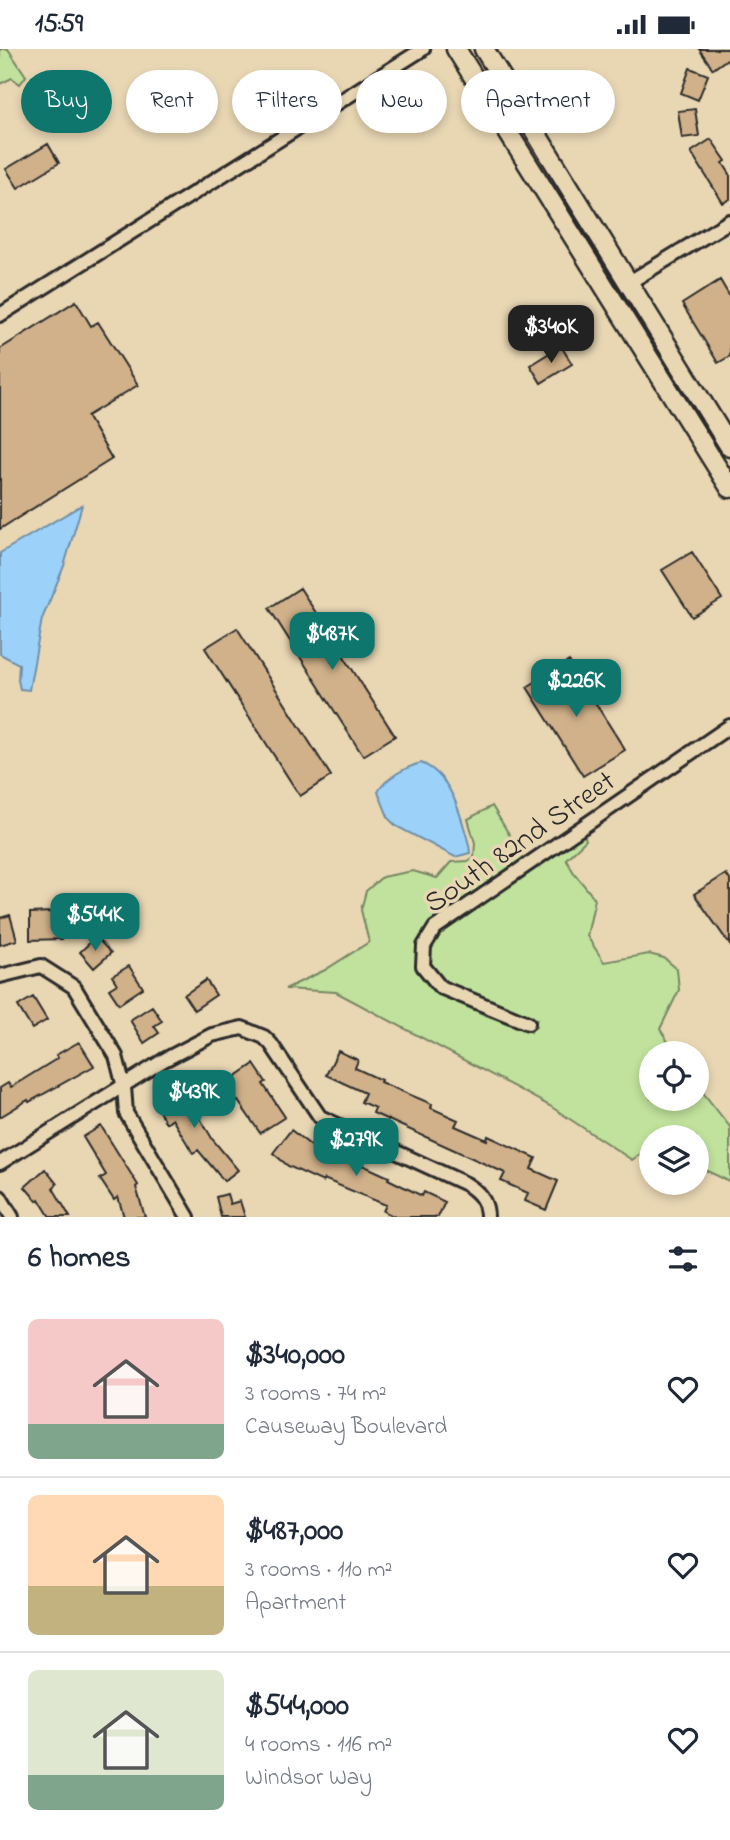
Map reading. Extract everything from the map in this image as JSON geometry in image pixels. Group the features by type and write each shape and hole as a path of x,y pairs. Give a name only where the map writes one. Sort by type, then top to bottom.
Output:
{"main road":[{"path":"456,49 730,488"},
{"path":"484,49 730,447"},
{"path":"585,257 600,263 617,284 680,386 697,394"},
{"path":"676,405 701,420 730,466"}],"street":[{"path":"0,315 423,49"},
{"path":"628,283 730,221"},
{"name":"South 82nd Street","path":"528,1023 440,987 423,966 424,946 435,928 730,726"},
{"path":"0,976 41,966 74,986 116,1056 124,1087 126,1113 188,1217"},
{"path":"0,1163 164,1060 212,1035 242,1028 264,1037 271,1044 320,1118 467,1184 481,1196 487,1217"},
{"path":"0,1198 12,1217"}],"green space":[{"path":"0,49 8,49 22,70 21,83 12,78 0,84"},
{"path":"492,806 524,859 431,922 418,943 416,966 437,993 531,1032 537,1019 490,1002 445,981 430,963 431,947 440,932 584,834 586,840 566,859 595,899 587,936 604,962 649,954 664,958 677,969 679,990 660,1029 668,1041 639,1041 639,1111 709,1111 709,1100 730,1127 730,1182 709,1172 709,1125 639,1125 639,1155 632,1160 550,1106 336,992 285,989 325,970 369,942 361,910 366,891 382,877 413,871 437,878 451,862 468,861 474,857 475,843 468,819"}],"water":[{"path":"82,505 64,566 42,619 29,690 20,689 19,664 0,654 0,553"},
{"path":"421,763 440,777 454,798 470,853 455,857 396,826 389,819 378,792 396,774"}],"building":[{"path":"699,49 730,49 730,57 713,69"},
{"path":"690,68 708,75 698,100 681,93"},
{"path":"695,109 699,136 682,138 678,111"},
{"path":"711,139 726,161 723,163 730,174 730,199 723,203 691,152"},
{"path":"48,144 59,163 18,188 6,169"},
{"path":"720,280 730,297 730,356 718,363 682,304"},
{"path":"76,301 91,326 98,322 138,385 87,416 112,459 0,529 0,349"},
{"path":"561,346 572,364 541,383 530,365"},
{"path":"692,552 722,599 692,617 662,570"},
{"path":"300,588 395,736 363,756 269,608"},
{"path":"237,628 331,776 300,796 205,648"},
{"path":"569,661 625,750 583,776 527,687"},
{"path":"726,874 730,880 730,945 694,894"},
{"path":"51,912 51,921 61,921 62,939 30,940 30,913"},
{"path":"10,915 17,940 0,945 0,918"},
{"path":"96,937 111,953 94,968 80,952"},
{"path":"129,966 143,988 119,1004 109,989 117,984 112,976"},
{"path":"206,980 216,995 194,1010 184,995"},
{"path":"33,997 47,1020 32,1029 18,1006"},
{"path":"152,1006 162,1021 154,1026 159,1033 144,1043 130,1020"},
{"path":"79,1042 94,1066 0,1117 0,1088 8,1083 11,1087"},
{"path":"338,1051 358,1060 355,1068 432,1104 431,1108 458,1120 455,1126 487,1140 488,1136 536,1158 531,1169 558,1181 546,1210 525,1201 528,1193 501,1181 505,1173 373,1113 375,1108 361,1102 365,1093 326,1075"},
{"path":"254,1064 266,1082 263,1084 285,1117 260,1133 238,1101 232,1105 220,1087"},
{"path":"179,1083 213,1140 238,1170 224,1181 198,1150 193,1153 172,1119 166,1123 157,1108 166,1102 161,1095"},
{"path":"101,1126 138,1185 136,1187 145,1217 124,1217 118,1197 114,1200 100,1179 106,1175 83,1137"},
{"path":"291,1130 314,1148 316,1144 389,1177 388,1179 422,1196 424,1192 445,1202 438,1217 395,1217 383,1211 386,1205 288,1166 273,1153"},
{"path":"45,1169 57,1184 53,1188 70,1217 50,1217 39,1199 37,1201 25,1187"},
{"path":"227,1194 230,1204 240,1201 245,1217 221,1217 216,1197"}]}
